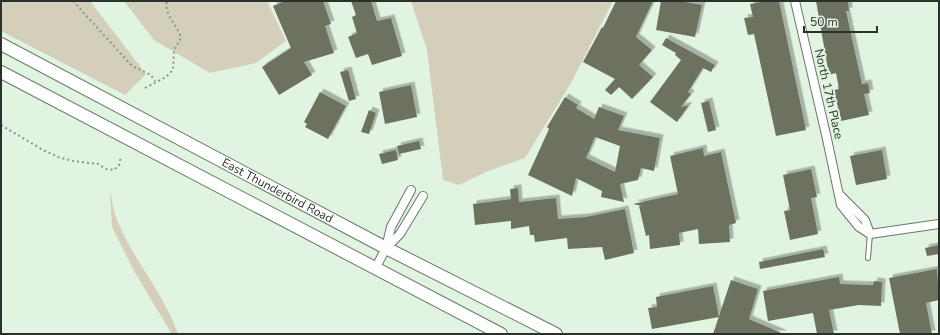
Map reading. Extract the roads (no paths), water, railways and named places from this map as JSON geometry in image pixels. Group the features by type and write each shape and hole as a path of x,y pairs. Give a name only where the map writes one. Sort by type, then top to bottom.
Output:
{"main road":[{"name":"East Thunderbird Road","path":"1,44 386,248 556,334"},
{"name":"East Thunderbird Road","path":"1,72 375,270 501,334"}],"street":[{"name":"North 17th Place","path":"795,1 840,194 865,220 870,234"},
{"path":"375,270 386,248 390,227 411,190"},
{"path":"386,248 400,234 423,196"},
{"path":"870,234 939,224"}],"lane":[{"path":"868,258 870,234"}]}
